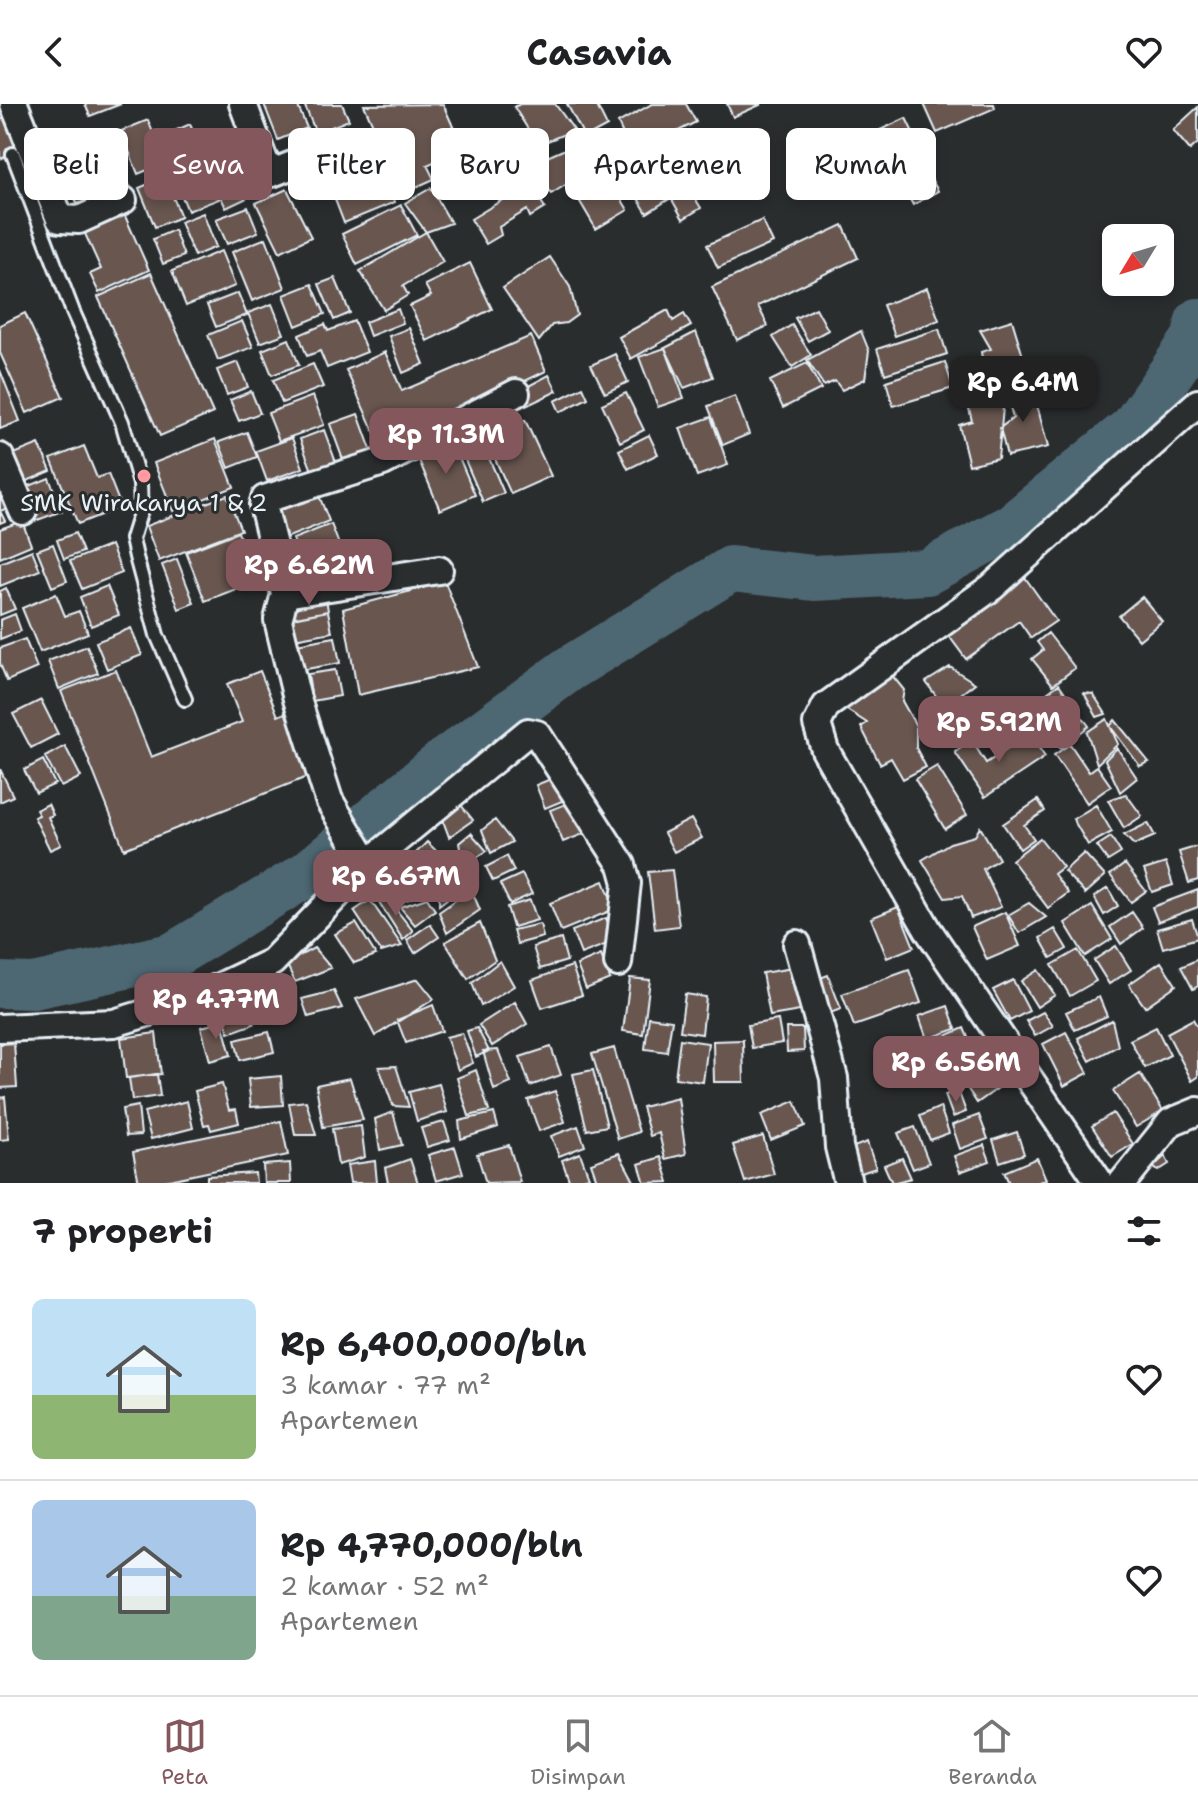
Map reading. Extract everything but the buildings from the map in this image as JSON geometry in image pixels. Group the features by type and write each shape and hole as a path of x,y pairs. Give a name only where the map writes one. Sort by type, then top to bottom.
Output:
{"street":[{"path":"14,104 24,129"},
{"path":"243,104 268,171 272,173 288,167"},
{"path":"52,200 60,219 79,220 123,200"},
{"path":"367,861 329,800 297,699 278,620 285,594 263,505 265,499 383,462 516,393"},
{"path":"1100,1183 928,930 825,750 817,724 826,706 992,587 1198,403"},
{"path":"0,457 23,511"},
{"path":"285,594 439,570"},
{"path":"0,1028 114,1023 196,998 272,962 367,861 528,732 537,734 622,865 627,883 618,963"},
{"path":"797,944 834,1078 839,1147 848,1183"},
{"path":"1122,1183 1171,1122 1198,1111"}],"lane":[{"path":"13,154 73,312 122,422 140,484 141,510 132,539 136,557 157,635 185,699"}],"waterway":[{"path":"0,985 33,986 172,956 307,874 444,761 569,669 731,569 814,578 927,572 1012,526 1133,427 1195,338 1198,321"}],"place":[{"name":"SMK Wirakarya 1 & 2","path":"144,476"}]}
